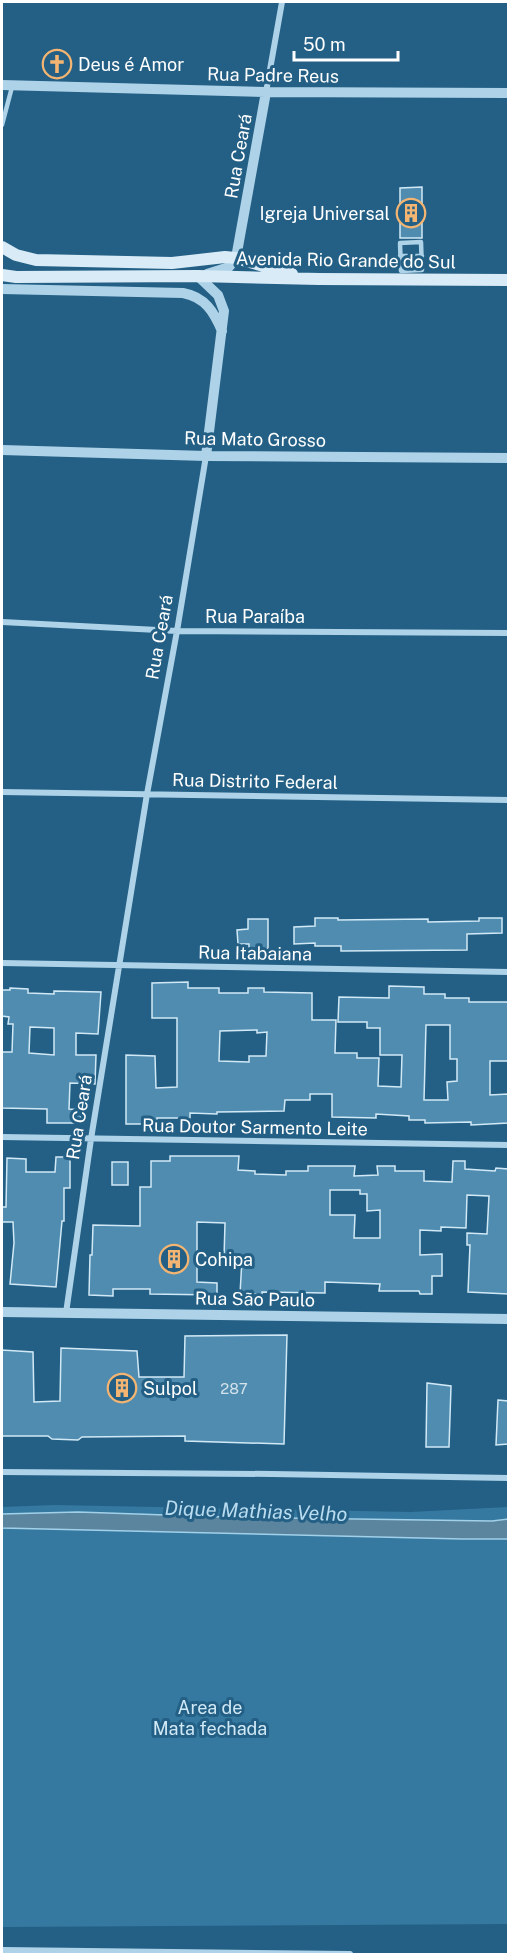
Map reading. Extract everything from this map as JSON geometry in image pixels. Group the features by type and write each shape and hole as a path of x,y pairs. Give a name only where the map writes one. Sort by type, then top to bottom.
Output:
{"main road":[{"path":"2,247 16,255 36,260 172,263 212,257 236,258 320,279"},
{"name":"Avenida Rio Grande do Sul","path":"2,275 16,277 198,276 320,279 411,275 508,280"}],"street":[{"name":"Rua Ceará","path":"236,258 282,2"},
{"name":"Rua Padre Reus","path":"7,85 266,92 508,93"},
{"path":"198,276 224,270 236,258"},
{"name":"Rua Ceará","path":"66,1313 147,794 206,456 222,331 224,311 221,300 214,290 198,276"},
{"path":"2,289 183,293 198,298 207,305 222,331"},
{"name":"Rua Mato Grosso","path":"2,450 206,456 508,458"},
{"name":"Rua Paraíba","path":"2,622 177,631 508,633"},
{"name":"Rua Distrito Federal","path":"2,792 508,800"},
{"name":"Rua Itabaiana","path":"2,963 508,972"},
{"name":"Rua Doutor Sarmento Leite","path":"2,1137 508,1145"},
{"name":"Rua São Paulo","path":"2,1312 508,1319"},
{"path":"2,1472 508,1478"},
{"path":"2,1950 350,1954"}],"lane":[{"path":"2,125 7,85"},
{"path":"422,242 422,256 422,270 411,275 401,271 400,243 422,242"},
{"path":"400,256 422,256"}],"green space":[{"name":"Area de Mata fechada","path":"54,1505 411,1512 508,1507 508,1924 2,1927 2,1507"}],"shaded area":[{"name":"Dique Mathias Velho","path":"78,1512 225,1517 492,1521 508,1519 508,1539 2,1528 2,1514"}],"building":[{"name":"Igreja Universal","path":"422,187 422,238 400,238 400,188"},
{"path":"315,918 428,919 428,922 502,918 502,933 467,934 467,950 341,951 341,946 315,946 315,943 294,944 294,927 315,926"},
{"path":"248,919 268,919 268,949 249,949 249,944 238,944 237,930 248,929"},
{"path":"188,982 188,988 219,988 219,993 248,993 248,988 264,988 264,992 312,993 312,1020 336,1020 335,1053 357,1053 357,1058 379,1058 378,1086 401,1087 402,1055 380,1055 380,1028 367,1028 367,1022 338,1022 339,997 389,998 389,986 424,987 424,994 445,994 445,998 469,998 469,1002 508,1002 508,1061 490,1061 490,1095 508,1094 508,1123 471,1125 471,1122 425,1123 425,1120 409,1120 409,1116 376,1114 376,1118 332,1117 332,1094 310,1094 310,1100 285,1100 284,1111 190,1113 190,1118 157,1118 157,1124 126,1124 126,1055 155,1056 156,1088 177,1087 177,1018 152,1018 152,983","holes":["426,1025 450,1025 450,1059 457,1059 457,1081 447,1082 448,1100 424,1100","257,1030 257,1033 267,1032 266,1056 249,1056 249,1062 219,1061 220,1031"]},
{"path":"10,988 28,989 28,993 54,994 54,991 101,992 98,1034 76,1033 76,1055 96,1055 95,1084 70,1083 69,1109 81,1110 80,1123 47,1123 47,1109 2,1108 2,1052 12,1052 13,1024 8,1024 9,1017 2,1016 2,990 10,990","holes":["30,1027 54,1028 54,1055 29,1053"]},
{"path":"170,1156 239,1156 238,1170 255,1171 255,1174 286,1175 286,1171 308,1171 308,1166 355,1166 354,1176 378,1175 377,1166 395,1166 395,1171 424,1171 424,1181 452,1182 453,1161 465,1161 465,1169 495,1171 496,1168 508,1169 508,1294 468,1292 470,1245 467,1245 467,1233 487,1234 489,1196 467,1195 466,1228 441,1227 441,1231 420,1230 420,1255 442,1254 442,1276 432,1276 432,1294 420,1294 419,1291 379,1291 380,1284 325,1282 325,1293 240,1294 242,1259 224,1258 225,1223 197,1222 197,1282 217,1283 217,1295 150,1294 150,1289 113,1289 113,1296 89,1295 93,1225 140,1226 140,1187 151,1187 151,1161 170,1161","holes":["330,1190 360,1190 360,1194 367,1194 367,1211 380,1210 380,1238 354,1238 355,1215 330,1215"]},
{"path":"56,1157 70,1157 70,1188 64,1188 64,1221 62,1221 56,1287 10,1284 14,1243 13,1222 2,1222 2,1207 6,1207 7,1158 26,1159 26,1172 55,1172"},
{"path":"112,1162 128,1162 128,1185 112,1185"},
{"path":"287,1335 284,1444 185,1441 185,1436 82,1437 78,1440 52,1439 48,1436 2,1436 2,1350 33,1352 34,1402 60,1401 61,1348 137,1351 139,1377 184,1377 185,1336"},
{"path":"427,1383 451,1386 449,1447 426,1447"},
{"path":"498,1400 508,1401 508,1444 496,1445"}],"place":[{"name":"Deus é Amor","path":"57,64"},
{"name":"Igreja Universal","path":"411,213"},
{"name":"Cohipa","path":"174,1259"},
{"name":"Sulpol","path":"122,1388"}]}
